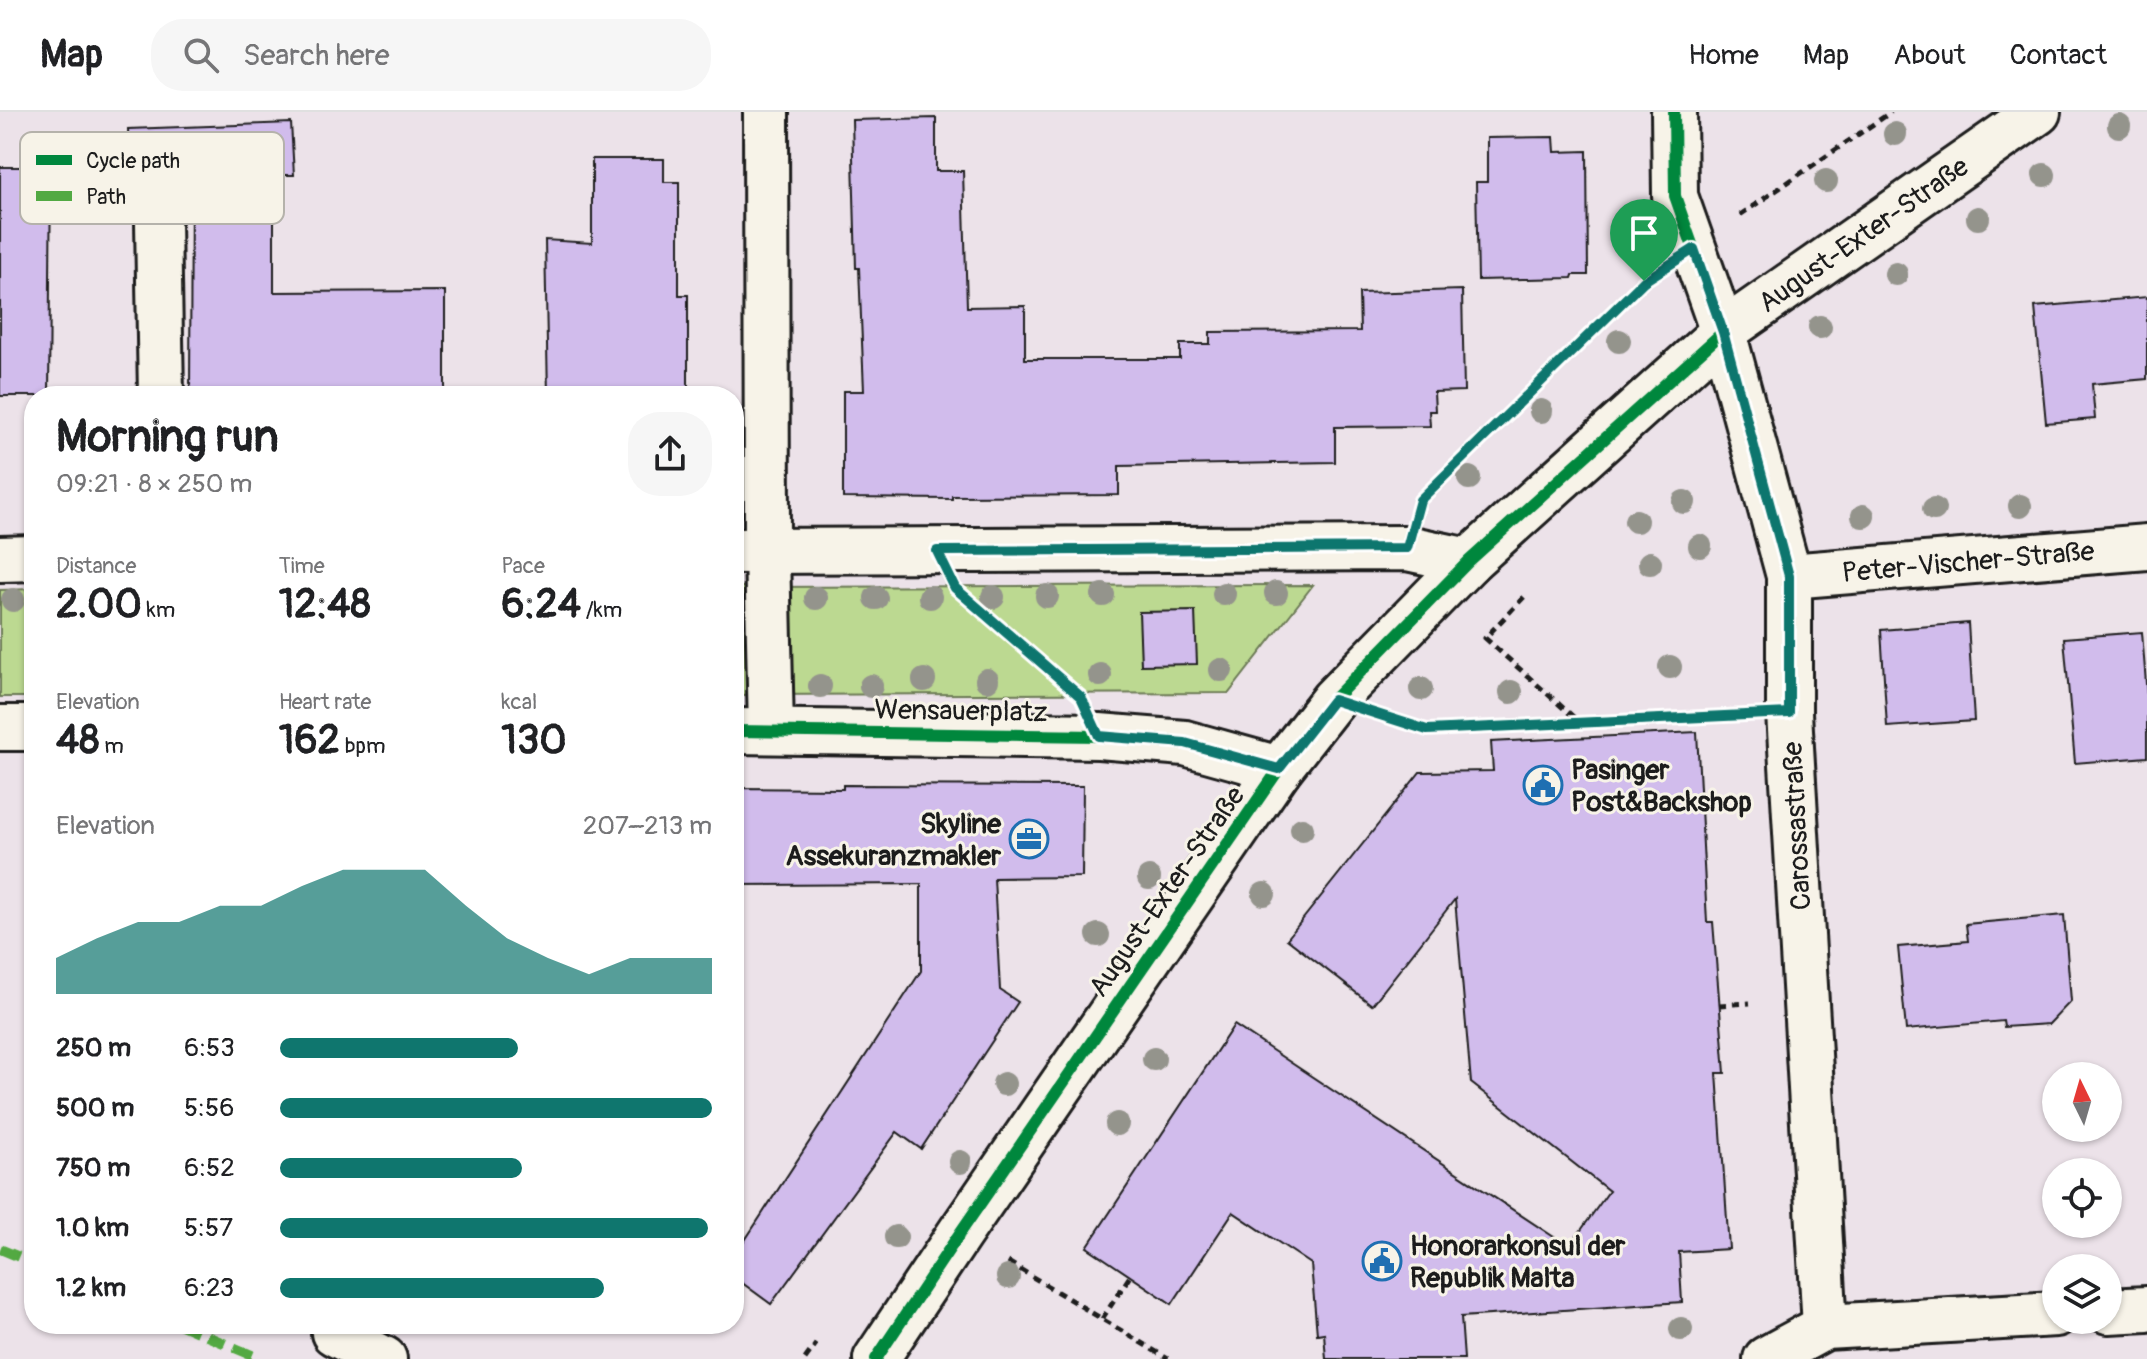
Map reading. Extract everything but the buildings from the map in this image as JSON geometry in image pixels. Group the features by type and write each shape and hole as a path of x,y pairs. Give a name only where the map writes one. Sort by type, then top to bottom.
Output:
{"street":[{"name":"Wensauerplatz","path":"766,112 750,551 752,731 1099,736 1185,743 1279,769"},
{"name":"Carossastraße","path":"1674,112 1675,196 1723,332 1789,576 1789,713 1825,1327"},
{"name":"August-Exter-Straße","path":"876,1359 1279,769 1333,700 1469,561 1723,332 2038,112"},
{"path":"158,224 161,386"},
{"name":"Peter-Vischer-Straße","path":"1789,576 2147,547"},
{"path":"750,551 1407,548 1469,561"},
{"path":"0,559 24,558"},
{"path":"0,728 24,728"},
{"path":"2122,1310 2147,1309"},
{"path":"1766,1359 1825,1327 2042,1315"},
{"path":"336,1334 384,1359"}],"path":[{"path":"1407,548 1420,500 1644,281 1891,112"},
{"path":"937,551 955,588 1081,697 1099,736"},
{"path":"1524,597 1485,638 1580,723"},
{"path":"1333,700 1427,730 1789,713"},
{"path":"1719,1005 1763,1002"},
{"path":"960,1233 1168,1359"},
{"path":"1102,1319 1130,1276"},
{"path":"805,1359 816,1344"}],"green space":[{"path":"1313,585 1229,693 744,695 744,587"},
{"path":"24,589 24,697 0,697 0,590"}],"marked path":[{"path":"0,1249 24,1259"},
{"path":"202,1334 261,1359"}],"cycle path":[{"path":"876,1359 1279,769 1333,700 1469,561 1723,332 1675,196 1674,112"},
{"path":"744,731 1099,736 1185,743 1279,769"}],"place":[{"name":"Pasinger Post&Backshop","path":"1543,785"},
{"name":"Skyline Assekuranzmakler","path":"1029,839"},
{"name":"Honorarkonsul der Republik Malta","path":"1382,1261"}],"route":[{"path":"1694,249 1723,332 1789,576 1789,713 1427,730 1333,700 1279,769 1185,743 1099,736 1081,697 955,588 937,551 1407,548 1420,500 1644,281 1694,249"}]}
